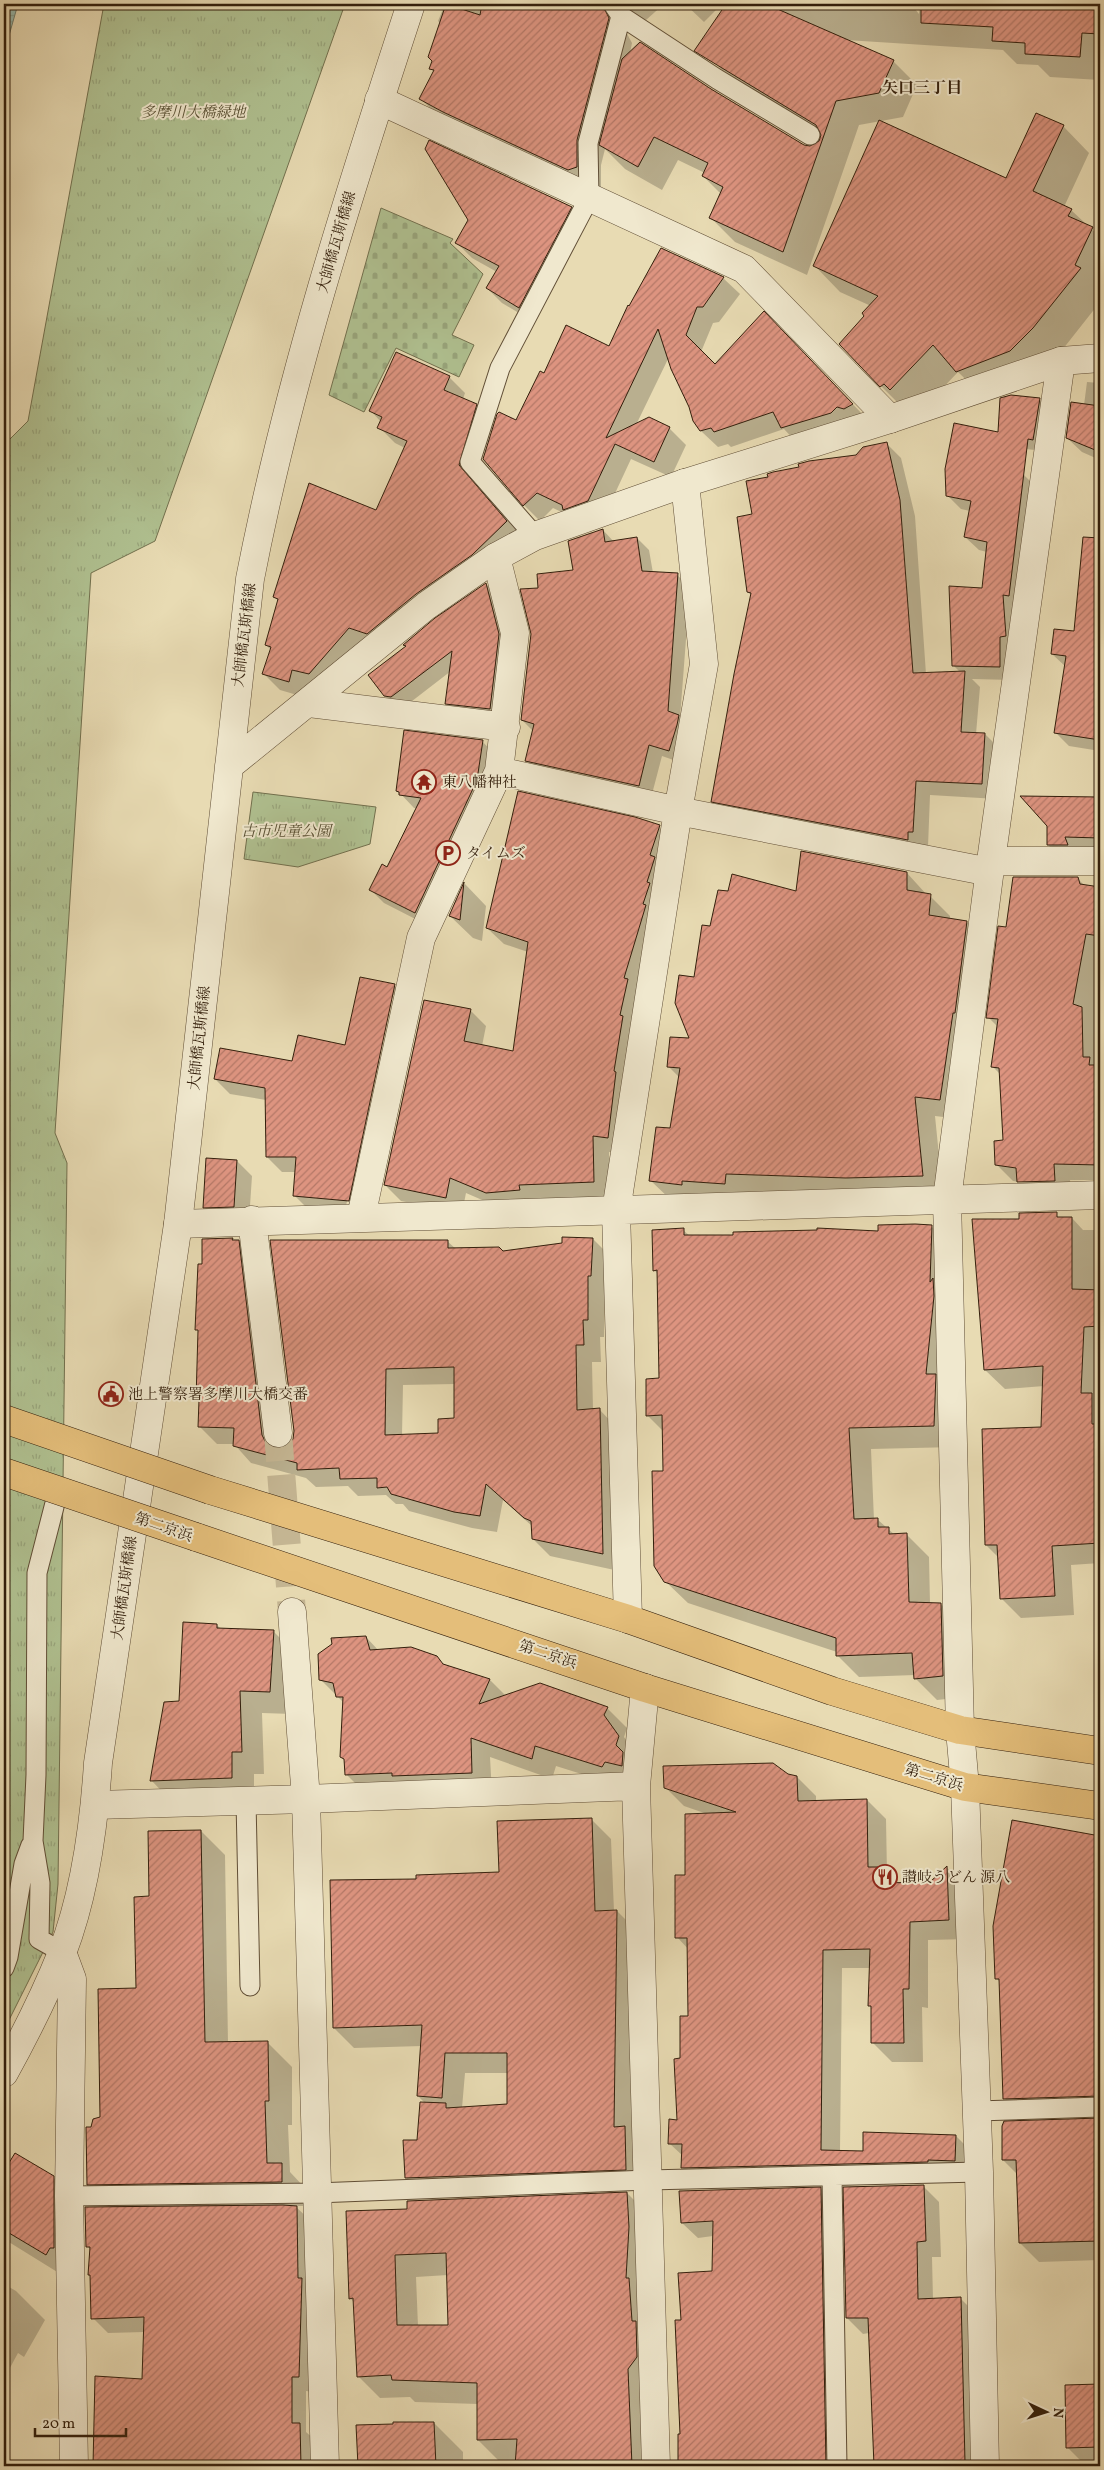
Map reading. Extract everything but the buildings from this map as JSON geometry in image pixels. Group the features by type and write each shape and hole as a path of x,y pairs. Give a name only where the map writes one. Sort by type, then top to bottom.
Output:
{"highway":[{"path":"4,1419 210,1490 628,1619 832,1691 960,1730 1100,1751"},
{"name":"第二京浜","path":"4,1472 645,1688 965,1788 1100,1806"}],"street":[{"name":"大師橋瓦斯橋線","path":"4,2073 62,1952 82,1877 95,1805 101,1743 178,1224 250,579 266,500 331,252 411,4"},
{"path":"380,100 744,269 890,419"},
{"path":"229,766 426,606 496,556 535,536 685,483 890,419 1061,361 1100,358"},
{"path":"984,2466 979,2172 965,1788 960,1730 946,1199 990,866 1061,361"},
{"path":"628,1619 616,1211 678,812 704,664 685,483"},
{"path":"360,1217 420,938 500,771 515,634 496,556"},
{"path":"308,702 506,728"},
{"path":"500,771 678,812 990,866 1100,861"},
{"path":"178,1224 252,1220 616,1211 1100,1195"},
{"path":"252,1220 278,1433"},
{"path":"292,1612 306,1799 325,2466"},
{"path":"645,1688 636,1786 656,2466"},
{"path":"95,1805 636,1786"},
{"path":"62,1952 72,1979 69,2196 74,2466"}],"lane":[{"path":"535,536 470,462 500,368 589,198 588,144 617,10 717,79 810,134"},
{"path":"55,1503 37,1573 36,1775 33,1841 40,1883 40,1939 62,1952"},
{"path":"246,1801 250,1986"},
{"path":"4,1968 8,1957 24,1864 33,1841"},
{"path":"977,2111 1100,2107"},
{"path":"69,2196 316,2193 648,2180 979,2172"},
{"path":"832,2176 837,2466"}],"green space":[{"name":"多摩川大橋緑地","path":"104,4 345,4 155,541 91,573 55,1133 67,1163 58,1884 53,1932 4,2030 4,445 28,421"},
{"path":"381,208 453,239 450,243 483,274 452,335 474,345 459,377 396,348 364,412 329,395"},
{"name":"古市児童公園","path":"253,792 376,807 370,844 298,867 244,859"}],"water":[{"path":"4,4 18,4 4,53"}],"tunnel":[{"path":"278,1433 292,1612"}],"place":[{"name":"東八幡神社","path":"424,782"},
{"name":"タイムズ","path":"448,853"},
{"name":"池上警察署多摩川大橋交番","path":"111,1394"},
{"name":"讃岐うどん 源八","path":"885,1877"}],"district":[{"name":"矢口三丁目","path":"922,87"}]}
